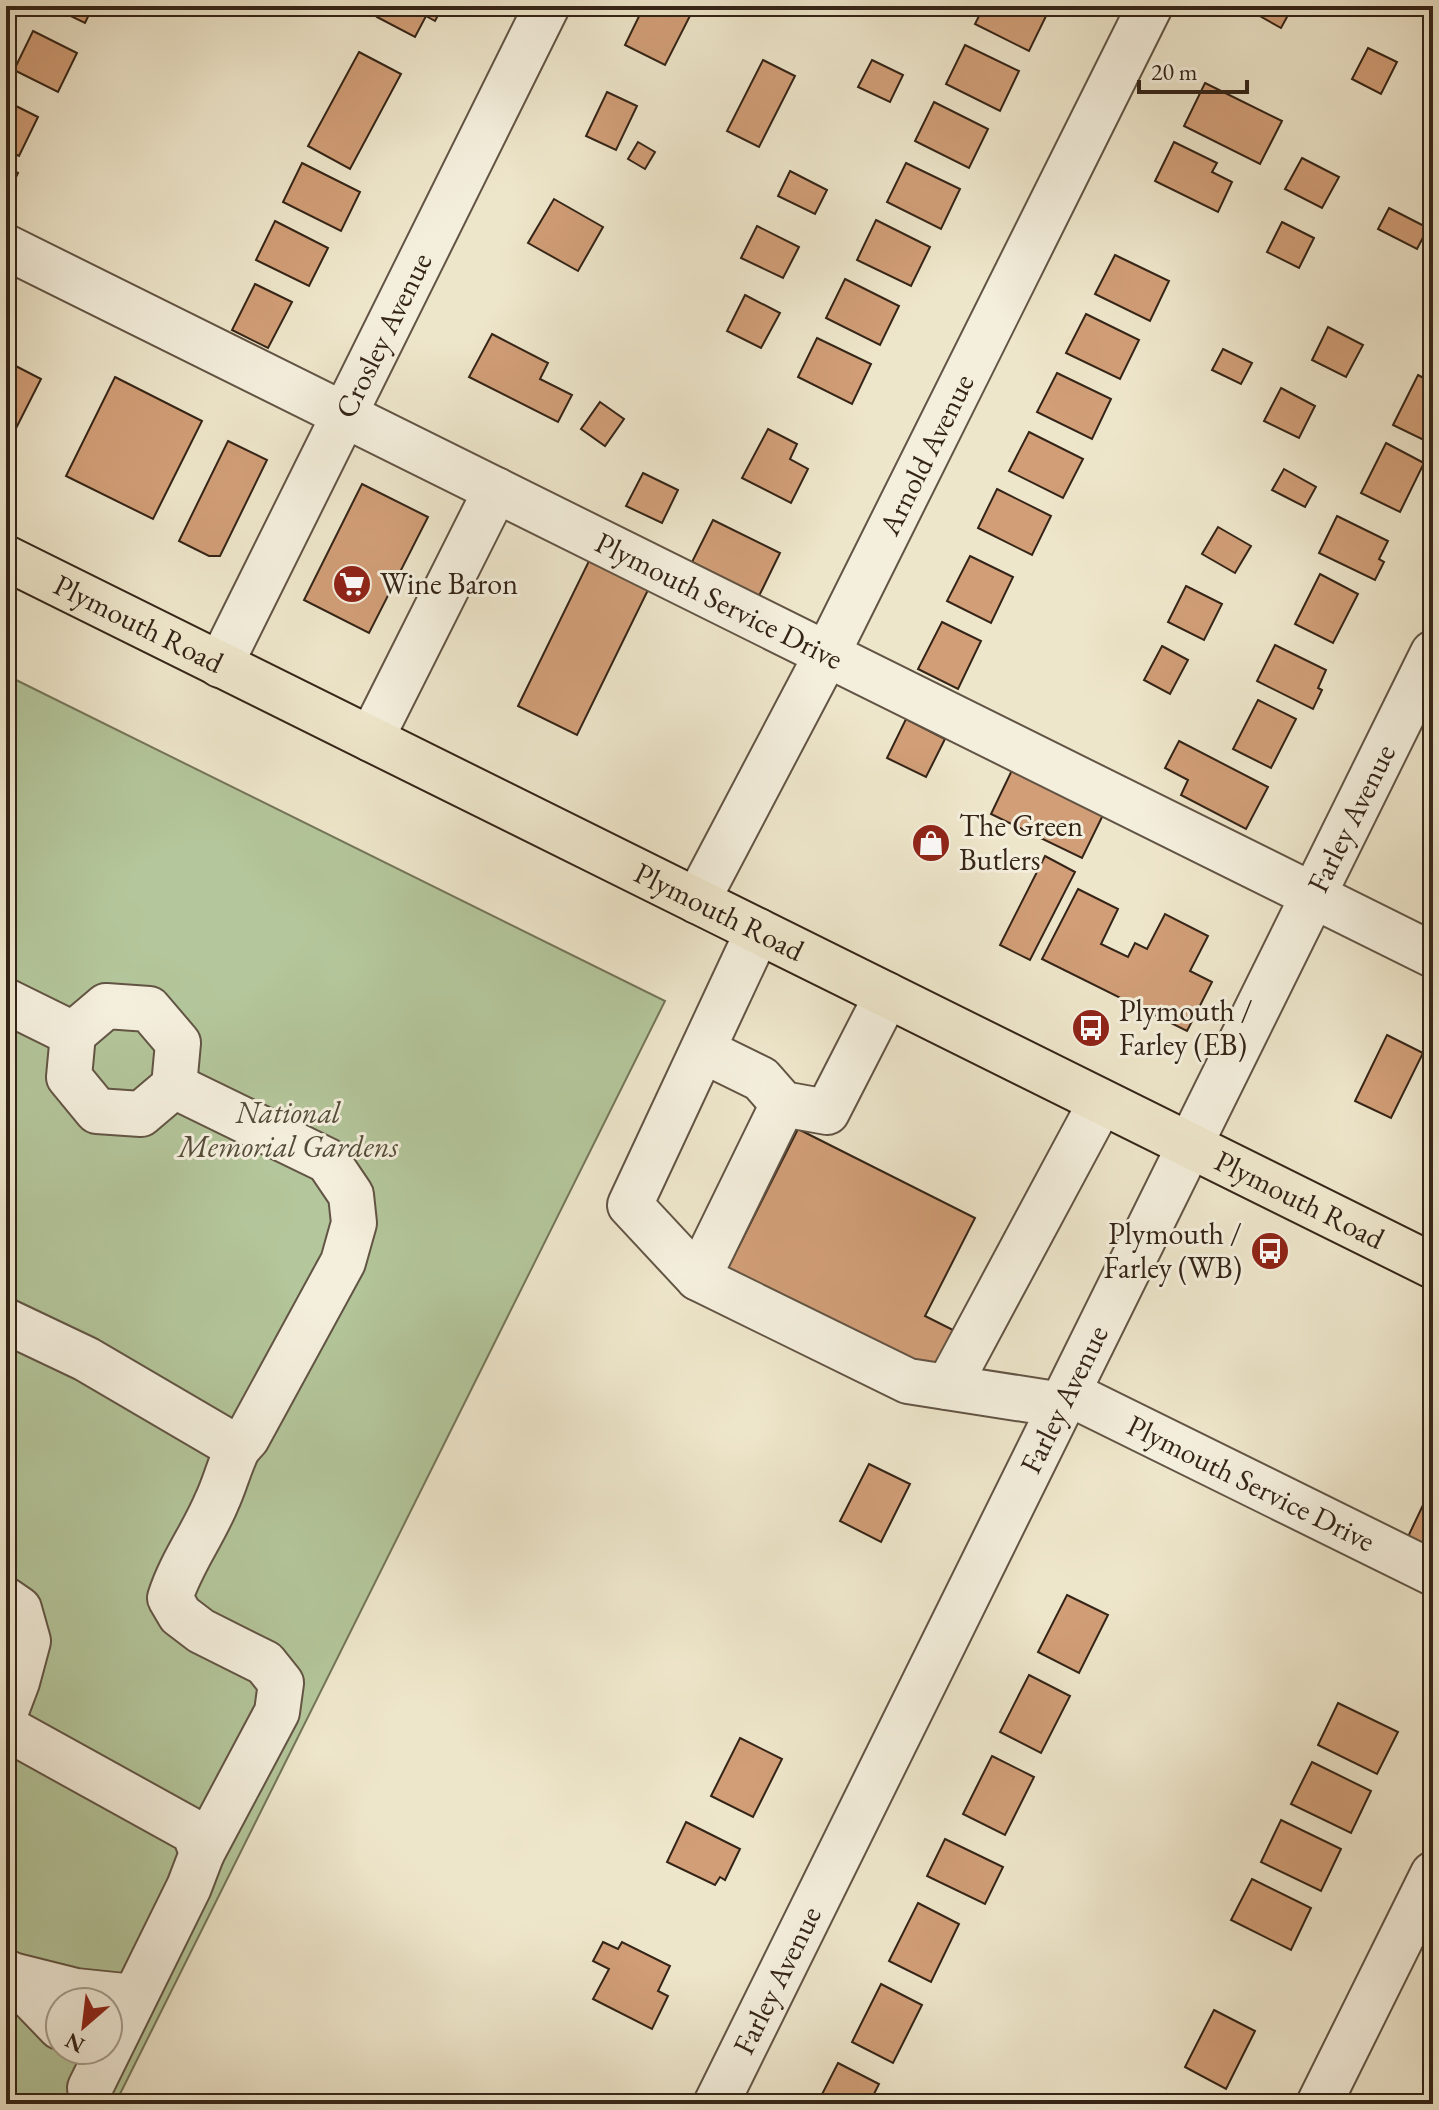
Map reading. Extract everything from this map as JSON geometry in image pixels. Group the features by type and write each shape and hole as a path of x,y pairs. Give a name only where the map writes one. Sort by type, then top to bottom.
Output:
{"main road":[{"name":"Plymouth Road","path":"6,558 1433,1266"}],"street":[{"name":"Crosley Avenue","path":"220,665 547,6"},
{"name":"Arnold Avenue","path":"697,901 827,654 1150,6"},
{"name":"Plymouth Service Drive","path":"6,247 1433,955"},
{"path":"371,739 496,490"},
{"name":"Farley Avenue","path":"716,2104 1433,653"},
{"path":"758,931 630,1205 698,1278 783,1104"},
{"path":"704,1051 761,1079 783,1104 827,1112 887,995"},
{"path":"6,1001 73,1034"},
{"path":"106,1006 149,1009 178,1043 174,1086 141,1114 97,1111 69,1077 73,1034 106,1006"},
{"path":"83,2081 134,1997 189,1887 202,1853 277,1712 281,1683 265,1663 201,1631 180,1615 170,1598 176,1579 218,1501 238,1448 247,1438 343,1262 354,1223 351,1195 328,1161 174,1086"},
{"path":"948,1387 1101,1102"},
{"name":"Plymouth Service Drive","path":"698,1278 908,1381 1065,1399 1433,1573"},
{"path":"6,1321 86,1359 238,1448"},
{"path":"6,1600 19,1609 28,1641 6,1711"},
{"path":"6,1728 194,1832 202,1853"},
{"path":"1319,2104 1433,1874"},
{"path":"9,1974 76,1991 134,1997"},
{"path":"9,1974 44,2010"}],"green space":[{"name":"National Memorial Gardens","path":"6,675 665,1001 115,2104 6,2104"}],"building":[{"path":"50,6 93,6 85,23"},
{"path":"383,6 443,6 435,21 426,16 415,37 377,17"},
{"path":"644,6 695,6 665,65 625,45"},
{"path":"984,6 1036,6 1048,12 1029,51 975,24"},
{"path":"1242,6 1293,6 1281,28"},
{"path":"33,31 77,53 58,92 14,70"},
{"path":"965,45 1019,71 1000,111 946,84"},
{"path":"1368,48 1397,62 1381,94 1352,79"},
{"path":"359,52 401,74 350,169 308,146"},
{"path":"763,60 795,76 759,147 727,131"},
{"path":"872,60 903,75 890,102 858,87"},
{"path":"1205,83 1282,121 1260,164 1184,126"},
{"path":"607,92 637,106 616,150 586,136"},
{"path":"6,101 38,117 19,156 6,150"},
{"path":"934,102 988,129 969,168 915,141"},
{"path":"638,142 655,152 645,169 628,159"},
{"path":"1174,142 1217,163 1212,172 1232,182 1218,212 1155,181"},
{"path":"1302,158 1339,177 1322,208 1285,189"},
{"path":"302,163 360,192 341,231 283,202"},
{"path":"906,163 960,189 941,229 887,202"},
{"path":"6,166 18,173 6,198"},
{"path":"790,171 827,190 815,214 778,196"},
{"path":"554,199 603,227 578,271 528,243"},
{"path":"1389,208 1428,228 1417,249 1378,229"},
{"path":"876,220 930,247 911,286 857,260"},
{"path":"275,221 328,248 309,286 256,260"},
{"path":"1282,222 1314,238 1299,268 1267,252"},
{"path":"757,226 799,247 783,278 741,258"},
{"path":"1115,255 1169,281 1150,321 1095,294"},
{"path":"845,279 899,306 880,345 826,318"},
{"path":"255,284 292,302 268,348 232,330"},
{"path":"745,295 780,313 761,348 727,331"},
{"path":"1086,314 1139,340 1120,379 1066,353"},
{"path":"1328,327 1363,345 1346,377 1312,360"},
{"path":"492,334 548,363 540,379 572,395 558,422 469,377"},
{"path":"817,338 871,364 852,404 798,377"},
{"path":"1223,349 1252,363 1241,384 1212,370"},
{"path":"6,361 41,379 6,448"},
{"path":"1057,373 1111,399 1092,439 1037,412"},
{"path":"1418,375 1433,383 1432,444 1393,425"},
{"path":"115,377 202,421 153,519 66,476"},
{"path":"1281,388 1315,406 1299,438 1264,421"},
{"path":"600,402 624,419 605,446 581,429"},
{"path":"768,429 797,444 790,459 808,469 791,503 742,478"},
{"path":"1029,432 1083,459 1063,498 1009,471"},
{"path":"228,441 267,460 220,556 209,556 179,541"},
{"path":"1386,443 1424,463 1400,512 1361,493"},
{"path":"1284,469 1316,487 1305,507 1272,490"},
{"path":"643,473 678,490 662,523 626,506"},
{"path":"362,484 428,517 369,633 304,600"},
{"path":"997,489 1051,516 1032,555 978,528"},
{"path":"1337,516 1388,541 1379,559 1384,562 1375,580 1319,553"},
{"path":"713,520 780,553 759,596 692,562"},
{"path":"1218,527 1251,546 1235,573 1202,554"},
{"path":"970,556 1013,577 991,623 947,601"},
{"path":"589,561 648,590 577,735 518,706"},
{"path":"1320,574 1358,594 1333,643 1295,624"},
{"path":"1186,586 1222,604 1204,640 1168,622"},
{"path":"942,622 981,641 958,689 918,669"},
{"path":"1275,645 1326,670 1318,688 1322,690 1313,709 1257,681"},
{"path":"1162,646 1188,660 1170,694 1144,680"},
{"path":"1258,700 1296,719 1271,768 1233,749"},
{"path":"906,719 945,739 926,777 887,758"},
{"path":"1179,741 1268,787 1246,829 1181,795 1188,780 1165,768"},
{"path":"1013,768 1104,813 1082,858 991,814"},
{"path":"1045,856 1075,872 1030,960 1000,945"},
{"path":"1078,889 1118,909 1101,944 1128,957 1135,943 1147,949 1165,914 1208,936 1190,971 1212,982 1187,1031 1042,959"},
{"path":"1387,1035 1423,1053 1391,1118 1355,1101"},
{"path":"798,1129 975,1218 925,1316 953,1330 928,1379 724,1276"},
{"path":"869,1464 910,1484 881,1542 840,1521"},
{"path":"1433,1484 1433,1556 1405,1543"},
{"path":"1067,1595 1108,1615 1079,1673 1038,1652"},
{"path":"1029,1675 1070,1696 1041,1753 1000,1732"},
{"path":"1338,1703 1398,1732 1377,1774 1318,1745"},
{"path":"740,1738 782,1759 753,1817 711,1796"},
{"path":"992,1756 1034,1777 1005,1835 963,1814"},
{"path":"1312,1762 1371,1791 1351,1833 1291,1804"},
{"path":"1281,1820 1341,1849 1321,1891 1261,1862"},
{"path":"686,1822 740,1849 725,1880 720,1877 715,1885 667,1862"},
{"path":"945,1839 1003,1867 985,1904 927,1876"},
{"path":"1252,1879 1311,1908 1291,1950 1231,1920"},
{"path":"918,1903 959,1924 931,1982 889,1961"},
{"path":"603,1942 618,1949 622,1942 670,1966 658,1991 668,1996 652,2029 593,1999 609,1969 593,1961"},
{"path":"881,1984 922,2005 893,2063 852,2042"},
{"path":"1214,2010 1255,2031 1226,2089 1185,2067"},
{"path":"1433,2061 1433,2086 1423,2081"},
{"path":"838,2063 879,2084 869,2104 817,2104"},
{"path":"1167,2094 1188,2104 1162,2104"},
{"path":"1409,2095 1428,2104 1405,2104"}],"place":[{"name":"Wine Baron","path":"352,584"},
{"name":"The Green Butlers","path":"931,843"},
{"name":"Plymouth / Farley (EB)","path":"1091,1028"},
{"name":"Plymouth / Farley (WB)","path":"1270,1251"}]}
